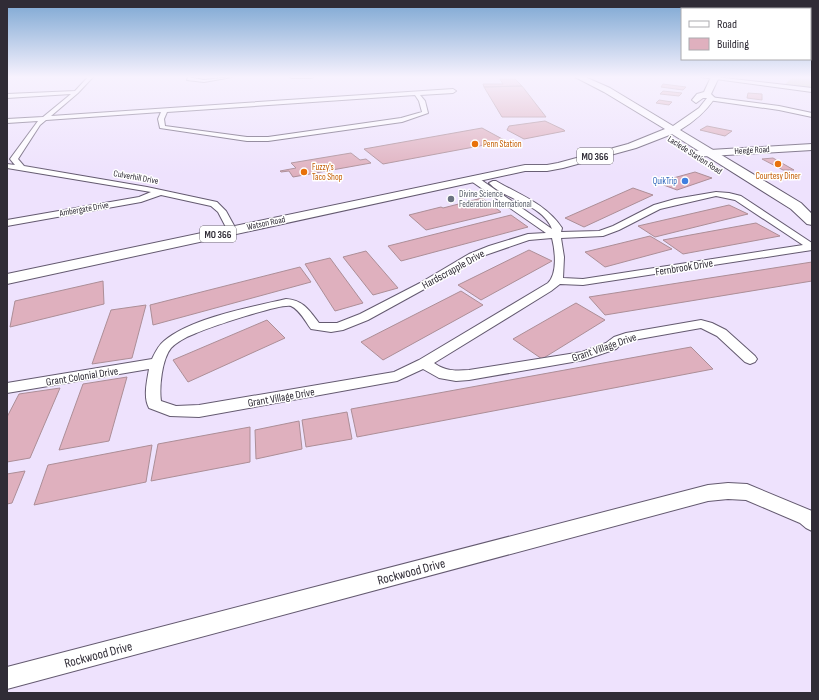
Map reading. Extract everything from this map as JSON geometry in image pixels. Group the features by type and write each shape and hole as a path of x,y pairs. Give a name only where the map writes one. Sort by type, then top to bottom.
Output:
{"main road":[{"name":"Laclede Station Road","path":"634,110 664,125 693,154 777,207 812,222"},
{"name":"Laclede Station Road","path":"639,110 796,206 812,222"},
{"name":"Watson Road","path":"7,279 525,168 548,168 586,159 627,147 664,125 699,113 701,110"}],"street":[{"path":"21,168 14,159 38,124 55,110"},
{"path":"7,122 184,110"},
{"path":"164,111 161,118 162,127 247,139 268,139 402,120 425,113 424,110"},
{"path":"787,110 812,115"},
{"name":"Heege Road","path":"693,154 812,147"},
{"path":"7,153 21,149"},
{"name":"Culverhill Drive","path":"7,166 160,192 214,204 222,211 232,231"},
{"path":"479,178 555,235 558,239 560,254 557,280"},
{"name":"Ambergate Drive","path":"7,223 141,199 160,192"},
{"name":"Hardscrapple Drive","path":"160,408 154,404 153,397 158,364 165,346 175,338 214,323 286,302 294,302 298,304 315,326 331,328 339,327 364,317 473,256 528,237 600,234 616,228 657,207 716,194 729,195 738,198 812,247"},
{"name":"Fernbrook Drive","path":"557,280 583,282 812,247"},
{"name":"Grant Village Drive","path":"160,408 178,412 199,411 397,376 424,363 547,289 557,280"},
{"name":"Grant Village Drive","path":"424,363 439,373 456,376 480,374 584,356 611,346 618,340 626,337 701,324 709,325 716,329 750,359"},
{"name":"Grant Colonial Drive","path":"7,388 158,364"},
{"name":"Rockwood Drive","path":"7,678 708,493 728,491 748,492 806,517 812,522"}],"building":[{"path":"498,110 540,110 546,117 502,117"},
{"path":"545,121 565,131 524,139 507,130 509,126"},
{"path":"707,126 732,131 725,136 700,130"},
{"path":"482,128 506,141 383,164 364,149"},
{"path":"351,153 360,160 366,159 371,163 293,177 289,171 280,171 296,168 291,163"},
{"name":"Courtesy Diner","path":"773,158 794,170 783,170 762,159"},
{"name":"QuikTrip","path":"695,172 712,178 677,190 661,184 669,181 666,180"},
{"path":"633,188 653,195 584,227 565,218"},
{"path":"482,198 501,212 426,230 409,215 441,207 443,208"},
{"path":"729,205 748,214 655,237 638,226"},
{"path":"511,215 528,227 401,261 388,246"},
{"path":"756,223 780,236 683,254 663,240"},
{"path":"650,236 672,249 605,267 585,252"},
{"path":"529,250 552,261 481,300 458,285"},
{"path":"366,251 398,288 373,295 343,257"},
{"path":"330,258 363,303 335,311 305,264"},
{"path":"812,262 812,281 605,315 589,297"},
{"path":"300,267 311,282 153,325 150,305"},
{"path":"103,281 104,304 10,327 15,301"},
{"path":"461,291 483,305 383,360 361,342"},
{"path":"576,303 605,320 542,359 513,339"},
{"path":"146,305 132,358 92,364 111,310"},
{"path":"267,320 285,338 188,382 173,360"},
{"path":"691,347 713,369 357,437 351,409"},
{"path":"127,377 109,441 59,450 83,384"},
{"path":"60,388 30,458 7,462 7,417 19,394"},
{"path":"347,412 352,439 306,447 302,420"},
{"path":"299,421 302,449 256,459 255,430"},
{"path":"250,427 250,462 151,481 158,444"},
{"path":"152,445 146,482 34,505 48,465"},
{"path":"25,471 12,503 7,504 7,474"}],"place":[{"name":"Penn Station","path":"475,144"},
{"name":"Courtesy Diner","path":"778,164"},
{"name":"Fuzzy's Taco Shop","path":"304,172"},
{"name":"QuikTrip","path":"685,181"},
{"name":"Divine Science Federation International","path":"451,199"}]}
